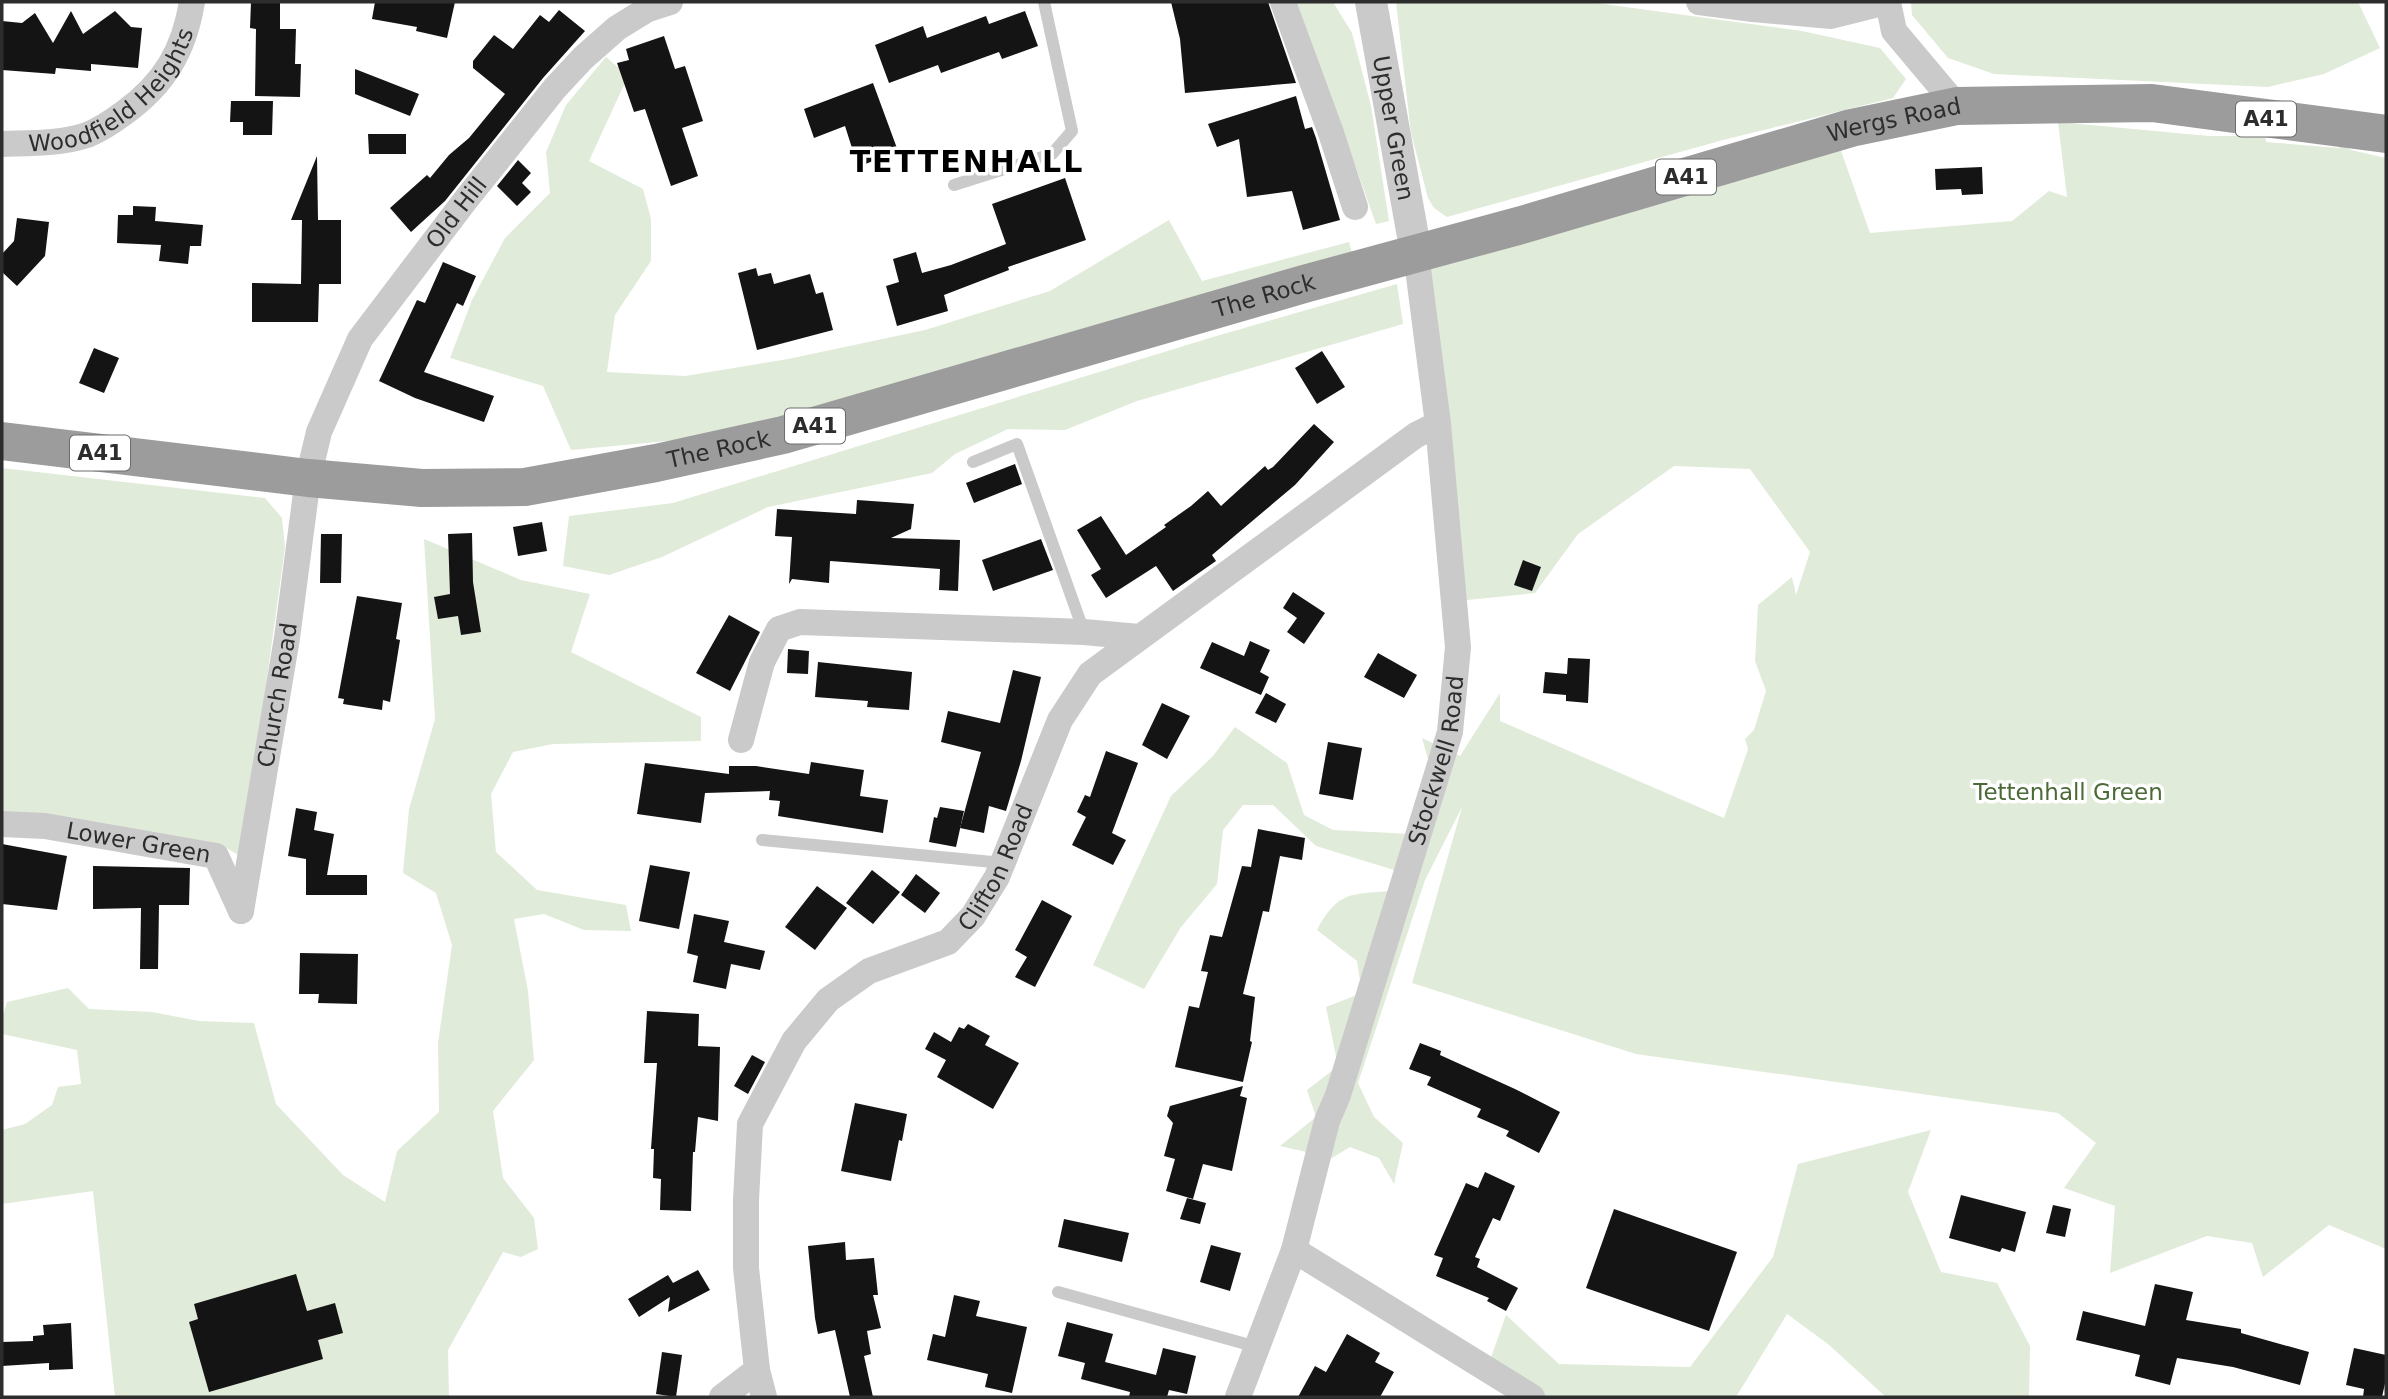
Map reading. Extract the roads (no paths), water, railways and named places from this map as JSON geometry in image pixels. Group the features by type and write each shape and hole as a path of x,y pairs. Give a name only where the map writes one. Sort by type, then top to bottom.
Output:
{"highway":[{"name":"Wergs Road","path":"1416,253 1525,224 1851,128 1957,106 2152,103 2384,127"},
{"name":"The Rock","path":"2,441 308,478 422,488 525,487 656,463 838,420 1416,253"}],"street":[{"name":"Woodfield Heights","path":"2,144 51,142 88,134 114,121 146,97 167,72 188,27 192,2"},
{"name":"Old Hill","path":"308,478 319,432 360,339 396,290 540,107 583,58 617,28 648,9 670,2"},
{"path":"1283,2 1355,207"},
{"name":"Upper Green","path":"1371,2 1416,253"},
{"path":"1699,2 1831,16 1888,2 1894,31 1957,106"},
{"name":"Stockwell Road","path":"1238,1397 1294,1250 1327,1121 1342,1084 1450,732 1458,647 1438,424 1416,253"},
{"name":"Clifton Road","path":"764,1397 757,1370 746,1268 750,1124 794,1041 828,1000 869,971 948,942 973,916 997,877 1060,720 1090,674 1416,435 1438,424"},
{"name":"Church Road","path":"241,911 287,638 308,478"},
{"path":"741,740 762,662 779,629 800,622 1084,632 1139,637"},
{"name":"Lower Green","path":"2,824 45,826 216,856 241,911"},
{"path":"1294,1250 1532,1397"},
{"path":"722,1397 757,1370"}],"lane":[{"path":"954,185 1052,154 1072,131 1044,2"},
{"path":"973,463 1017,444 1084,632"},
{"path":"762,840 1003,863"},
{"path":"1058,1292 1257,1347"}],"district":[{"name":"TETTENHALL","path":"967,162"}],"park label":[{"name":"Tettenhall Green","path":"2068,792"}]}
